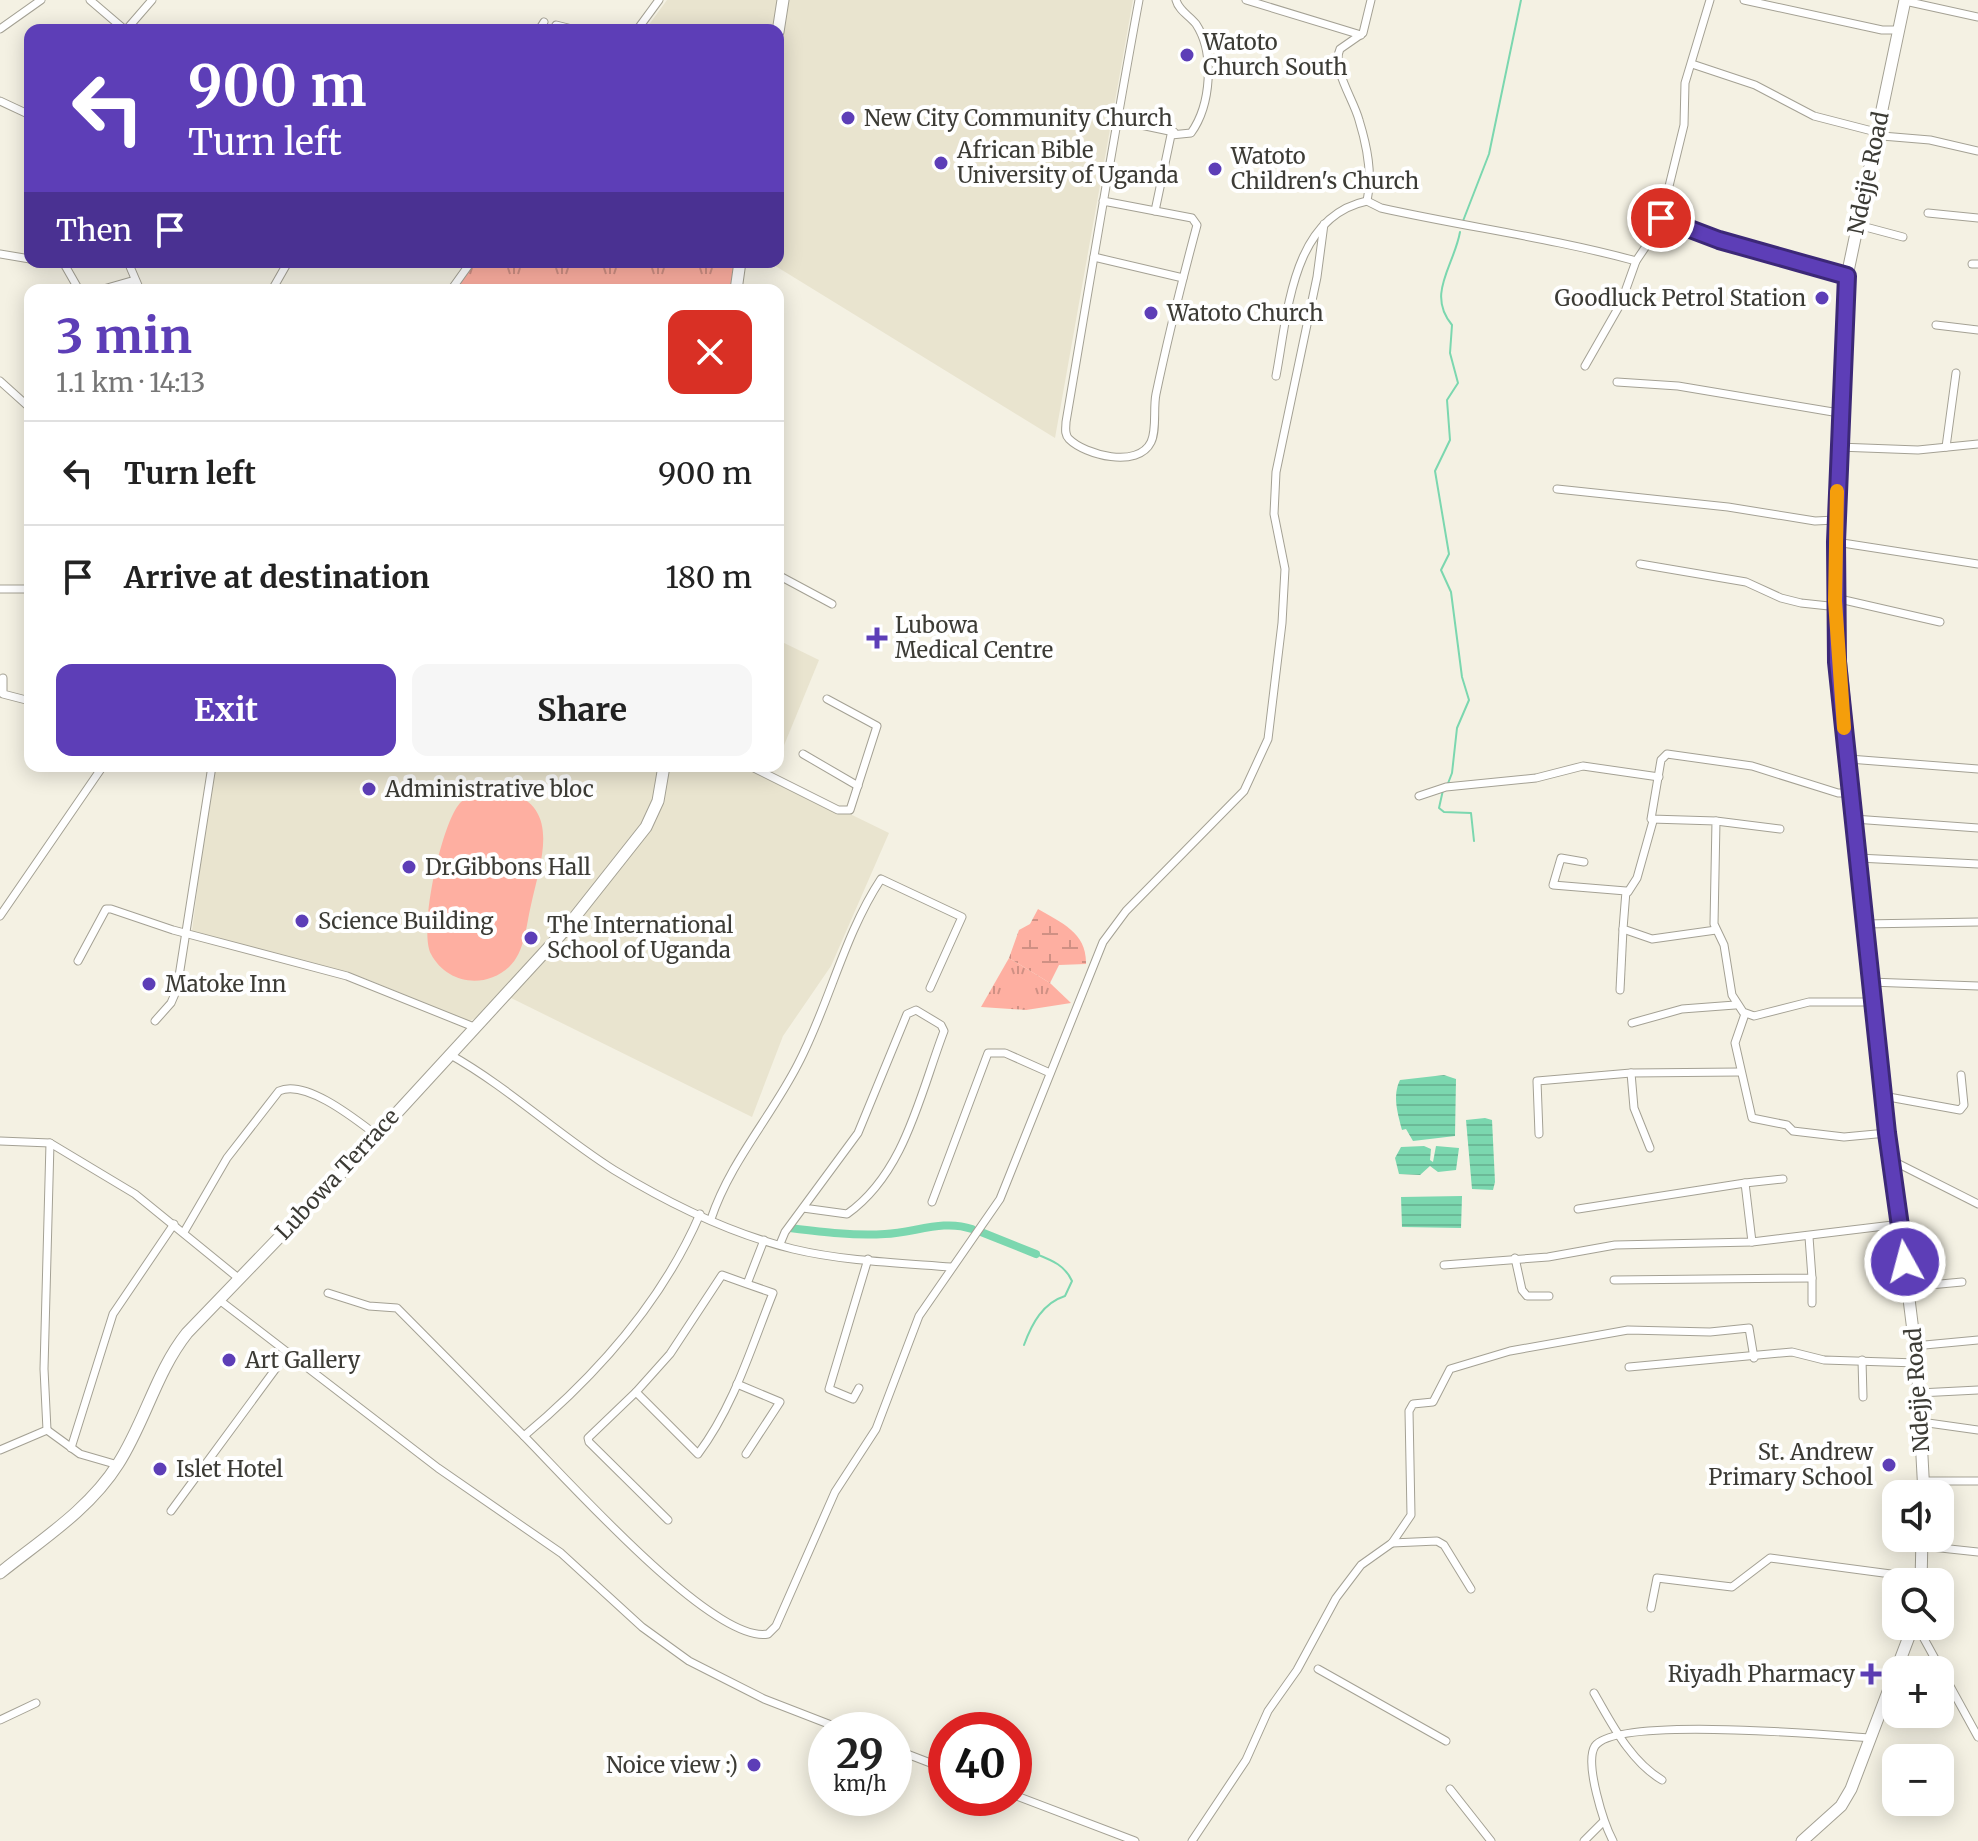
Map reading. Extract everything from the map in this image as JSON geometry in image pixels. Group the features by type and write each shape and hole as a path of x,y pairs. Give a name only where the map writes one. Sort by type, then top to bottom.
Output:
{"street":[{"path":"0,29 41,0"},
{"path":"90,0 119,24"},
{"path":"131,24 152,0"},
{"path":"641,24 659,0"},
{"path":"779,24 783,0"},
{"path":"1103,201 1196,221 1156,395 1153,437 1142,454 1115,459 1070,441 1065,432 1103,201 1139,0"},
{"path":"1117,120 1174,132 1191,133 1196,125 1209,79 1197,25 1176,0"},
{"path":"1246,0 1263,2 1361,35"},
{"path":"1367,201 1371,181 1366,148 1359,119 1337,62 1340,49 1361,35 1371,0"},
{"path":"1585,366 1621,303 1636,261 1659,227 1684,125 1685,83 1710,0"},
{"path":"1744,0 1882,30 1899,30"},
{"path":"1905,0 1978,17"},
{"name":"Ndejje Road","path":"1905,0 1847,276 1839,413 1835,601 1847,759 1872,1002 1917,1363 1924,1480"},
{"path":"1692,64 1755,85 1814,116 1882,136 1930,140 1978,151"},
{"path":"0,101 24,112"},
{"path":"1155,211 1174,132"},
{"path":"1276,376 1300,262 1309,242 1324,224 1349,205 1367,201 1381,208 1484,231 1541,238 1636,261"},
{"path":"1928,213 1978,218"},
{"path":"1661,218 1719,240 1847,276"},
{"path":"328,1293 369,1306 397,1308 597,1515 698,1602 724,1620 755,1633 768,1634 783,1613 835,1492 876,1429 919,1316 1000,1199 1103,942 1126,911 1244,791 1268,739 1285,569 1274,514 1276,472 1317,277 1324,224"},
{"path":"1858,225 1903,237"},
{"path":"0,254 24,258"},
{"path":"1094,257 1183,278"},
{"path":"130,268 137,284"},
{"path":"121,284 135,280"},
{"path":"1936,325 1978,330"},
{"path":"1946,447 1956,373"},
{"path":"0,381 24,403"},
{"path":"1617,382 1678,386 1839,413"},
{"path":"1838,447 1918,450 1978,444"},
{"path":"1557,489 1728,507 1815,521 1836,520"},
{"path":"1836,542 1978,564"},
{"path":"1640,564 1746,582 1781,598 1801,603 1829,606 1835,601 1894,609 1940,622"},
{"path":"784,578 832,604"},
{"path":"0,589 24,589"},
{"path":"3,678 3,694 24,699"},
{"path":"762,772 843,812 850,810 877,726 827,699"},
{"path":"803,754 858,786"},
{"path":"1620,990 1628,892 1637,878 1653,821 1665,755 1690,755 1752,766 1838,793 1852,793"},
{"path":"1847,759 1978,769"},
{"path":"1419,796 1446,787 1536,778 1583,766 1659,777"},
{"path":"0,916 99,772"},
{"path":"155,1021 166,1010 177,989 211,772"},
{"name":"Lubowa Terrace","path":"0,1573 86,1505 118,1465 169,1356 237,1277 314,1201 547,950 631,848 658,801 663,772"},
{"path":"1854,819 1978,828"},
{"path":"1653,821 1716,821 1780,829"},
{"path":"1716,821 1716,930 1724,945 1735,1005 1745,1014 1758,1015 1809,1002 1872,1002"},
{"path":"1858,858 1978,864"},
{"path":"1584,862 1560,860 1553,885 1628,892"},
{"path":"711,1219 738,1160 799,1063 824,997 881,879 962,917 930,988"},
{"path":"78,961 106,909 347,976 474,1027"},
{"path":"1864,924 1978,922"},
{"path":"1623,929 1652,939 1716,930"},
{"path":"1870,982 1978,986"},
{"path":"1632,1023 1682,1009 1735,1005"},
{"path":"780,1244 785,1232 869,1113 907,1014 916,1010 936,1021 944,1031 895,1160 863,1203 847,1214 803,1208"},
{"path":"1745,1014 1735,1043 1748,1113 1756,1120 1787,1125 1793,1131 1844,1137 1887,1133"},
{"path":"932,1202 988,1053 1005,1053 1050,1073"},
{"path":"449,1054 481,1072 533,1114 616,1171 711,1219 780,1244 868,1259 951,1267"},
{"path":"1539,1134 1537,1081 1631,1073 1740,1072"},
{"path":"1631,1073 1634,1108 1650,1148"},
{"path":"1883,1096 1960,1110 1964,1105 1961,1075"},
{"path":"184,1232 227,1158 279,1091 302,1089 343,1111 375,1134"},
{"path":"0,1141 50,1143 135,1194 237,1277"},
{"path":"47,1430 44,1369 50,1143"},
{"path":"1893,1161 1978,1204"},
{"path":"1578,1209 1783,1179"},
{"path":"1745,1183 1752,1242"},
{"path":"524,1436 626,1336 671,1269 700,1214"},
{"path":"71,1448 113,1314 174,1224"},
{"path":"1444,1265 1548,1257 1615,1245 1752,1242 1809,1237 1901,1224"},
{"path":"1809,1237 1812,1303"},
{"path":"747,1284 764,1240"},
{"path":"1515,1258 1522,1290 1527,1296 1549,1296"},
{"path":"859,1388 853,1399 829,1389 868,1259"},
{"path":"636,1392 698,1454 715,1432 773,1293 722,1275 670,1354 588,1438 668,1520"},
{"path":"1614,1280 1812,1278"},
{"path":"1908,1287 1962,1282"},
{"path":"218,1299 438,1468 561,1553 642,1627 689,1661 764,1699 808,1716"},
{"path":"1192,1841 1246,1760 1268,1711 1297,1670 1336,1598 1361,1565 1392,1543 1411,1515 1409,1411 1413,1404 1433,1402 1454,1367 1567,1338 1638,1330 1699,1332 1749,1328 1754,1358"},
{"path":"1914,1346 1978,1340"},
{"path":"171,1511 288,1352"},
{"path":"1629,1367 1754,1358 1792,1352 1818,1360 1917,1363"},
{"path":"1862,1360 1863,1397"},
{"path":"737,1384 780,1402 746,1454"},
{"path":"1919,1393 1978,1390"},
{"path":"1921,1422 1978,1430"},
{"path":"47,1430 71,1448 118,1465"},
{"path":"0,1450 47,1430"},
{"path":"1954,1481 1978,1481"},
{"path":"1392,1543 1437,1541 1444,1545 1471,1589"},
{"path":"1954,1548 1978,1552"},
{"path":"1651,1608 1657,1578 1732,1587 1770,1558 1882,1574"},
{"path":"1802,1841 1841,1806 1909,1640"},
{"path":"1924,1640 1976,1726 1978,1737"},
{"path":"1318,1669 1446,1741"},
{"path":"1594,1693 1619,1736 1645,1768 1662,1780"},
{"path":"0,1720 36,1703"},
{"path":"1613,1841 1603,1822 1593,1754 1599,1742 1619,1736 1732,1727 1870,1738"},
{"path":"1450,1789 1491,1841"},
{"path":"1032,1802 1135,1841"},
{"path":"1584,1841 1603,1822"}],"shaded area":[{"path":"667,0 777,0 773,24 649,24"},
{"name":"African Bible University of Uganda","path":"787,0 1133,0 1055,438 779,268 784,268 784,24"},
{"path":"784,643 819,660 784,745"},
{"name":"The International School of Uganda","path":"212,772 764,772 889,833 831,966 783,1036 752,1117 505,995 486,1014 469,1021 364,978 192,931"},
{"path":"1444,1075 1456,1079 1455,1136 1413,1141 1406,1129 1402,1130 1396,1099 1400,1080"},
{"path":"1466,1120 1492,1120 1493,1190 1472,1189"},
{"path":"1424,1146 1431,1149 1430,1160 1433,1162 1436,1146 1459,1148 1456,1170 1438,1172 1430,1166 1420,1175 1399,1174 1395,1158 1401,1147"},
{"path":"1462,1196 1461,1228 1402,1227 1401,1197"}],"green space":[{"path":"468,268 735,268 733,284 457,284"},
{"path":"495,788 517,795 531,805 540,818 543,849 522,946 514,961 488,979 466,980 446,972 431,954 428,942 430,901 446,830 454,813 469,796"},
{"path":"1038,909 1071,930 1085,953 1086,964 1059,965 1050,983 1009,958 1019,930 1030,924"},
{"path":"1009,958 1050,983 1071,1003 1026,1010 981,1007"}],"waterway":[{"path":"1463,221 1489,154 1521,0"},
{"path":"1447,786 1452,773 1457,728 1469,700 1462,677 1451,592 1441,570 1449,554 1435,471 1450,440 1447,400 1458,383 1450,353 1452,325 1441,302 1444,280 1460,232"},
{"path":"1443,790 1439,808 1444,812 1471,813 1474,841"},
{"path":"790,1228 861,1234 896,1233 950,1225 972,1229"},
{"path":"981,1232 1036,1254"},
{"path":"1024,1345 1039,1315 1065,1296 1072,1281 1061,1267 1036,1254"}],"slow traffic":[{"path":"1837,491 1835,601 1844,728"}],"place":[{"name":"Watoto Church South","path":"1187,55"},
{"name":"New City Community Church","path":"848,118"},
{"name":"African Bible University of Uganda","path":"941,163"},
{"name":"Watoto Children's Church","path":"1215,169"},
{"name":"Goodluck Petrol Station","path":"1822,298"},
{"name":"Watoto Church","path":"1151,313"},
{"name":"Lubowa Medical Centre","path":"877,638"},
{"name":"Administrative bloc","path":"369,789"},
{"name":"Dr.Gibbons Hall","path":"409,867"},
{"name":"Science Building","path":"302,921"},
{"name":"The International School of Uganda","path":"531,938"},
{"name":"Matoke Inn","path":"149,984"},
{"name":"Art Gallery","path":"229,1360"},
{"name":"St. Andrew Primary School","path":"1889,1465"},
{"name":"Islet Hotel","path":"160,1469"},
{"name":"Riyadh Pharmacy","path":"1871,1674"},
{"name":"Noice view :)","path":"754,1765"}],"route":[{"path":"1661,218 1719,240 1847,276 1839,413 1835,601 1837,662 1873,1011 1905,1262"}]}
